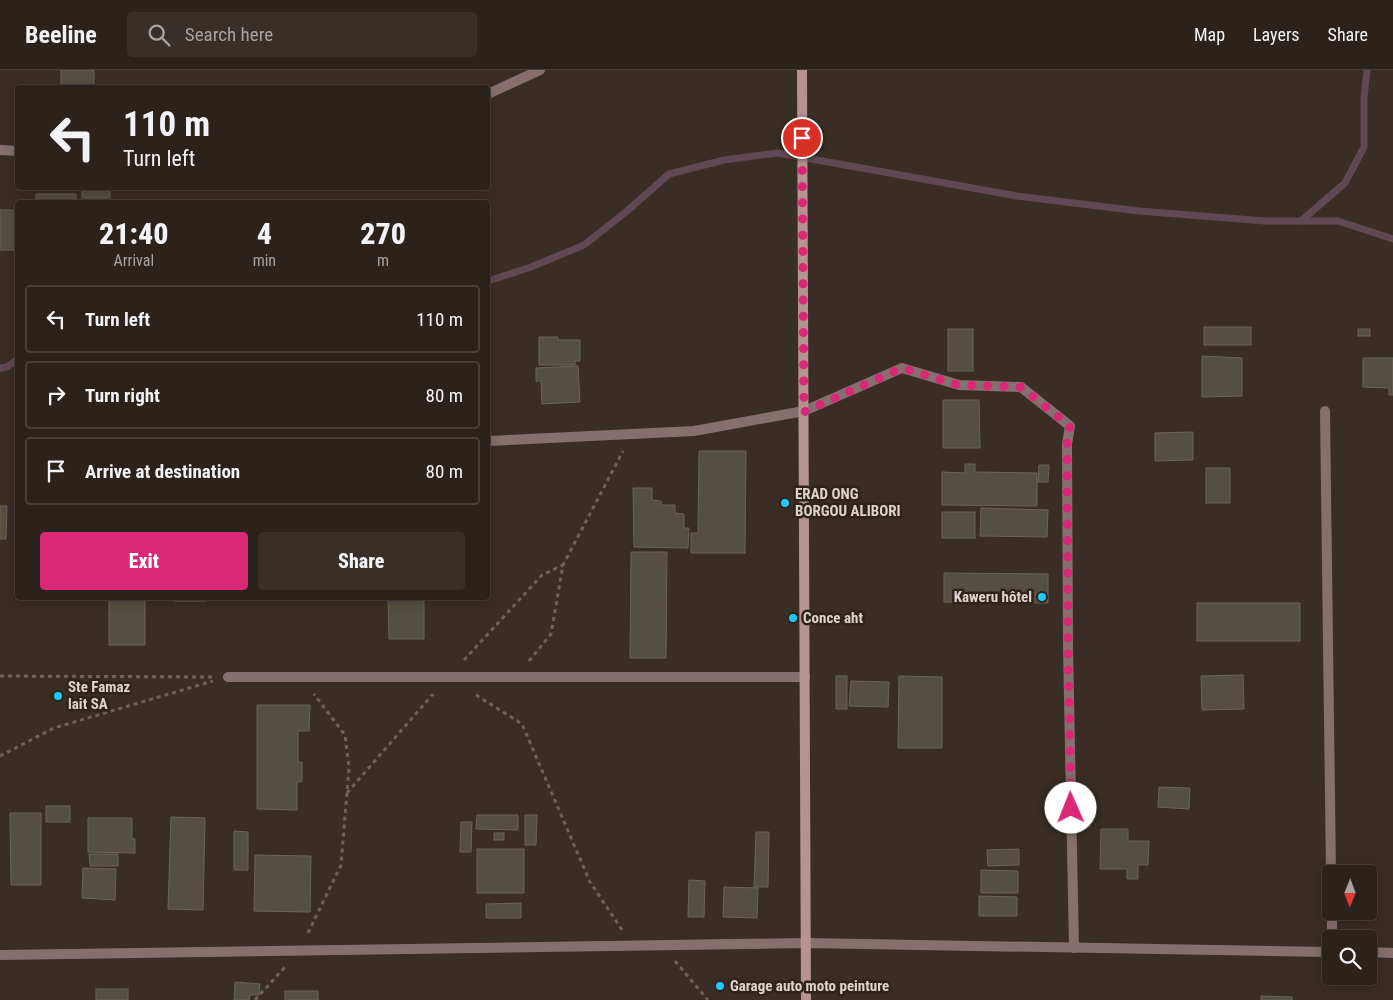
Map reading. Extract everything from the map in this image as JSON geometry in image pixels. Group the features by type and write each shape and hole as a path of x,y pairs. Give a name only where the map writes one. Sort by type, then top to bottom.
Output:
{"street":[{"path":"490,93 540,70"},
{"path":"802,70 806,1000"},
{"path":"0,150 15,151"},
{"path":"490,441 694,431 804,412 902,368 958,385 1021,387 1070,426 1067,444 1068,648 1074,948"},
{"path":"1325,411 1331,865"},
{"path":"228,677 805,677"},
{"path":"0,955 806,943 1322,952"},
{"path":"1377,952 1393,953"}],"path":[{"path":"516,677 551,634 563,565 632,434"},
{"path":"0,676 228,677"},
{"path":"0,756 54,728 228,677"},
{"path":"255,1000 300,951 341,865 349,768 345,735 314,694 306,690"},
{"path":"473,693 522,724 590,882 623,932"},
{"path":"663,945 708,1000"}],"building":[{"path":"61,70 94,70 94,85 61,85"},
{"path":"82,190 110,190 110,198 82,198"},
{"path":"36,194 76,194 76,200 36,200"},
{"path":"0,210 15,210 15,250 0,250"},
{"path":"1204,327 1251,327 1251,345 1204,345"},
{"path":"948,329 973,329 973,371 948,371"},
{"path":"1358,329 1370,329 1370,336 1358,336"},
{"path":"539,337 558,337 558,340 580,340 580,361 575,361 575,365 539,365"},
{"path":"1202,356 1242,358 1242,396 1202,397"},
{"path":"1363,358 1393,358 1393,395 1389,395 1389,388 1363,387"},
{"path":"578,366 580,402 542,404 541,381 536,381 536,368"},
{"path":"943,400 979,400 980,448 943,448"},
{"path":"1193,432 1193,460 1155,461 1155,433"},
{"path":"699,451 746,451 745,553 691,553 691,533 698,533"},
{"path":"965,464 975,464 975,472 1037,473 1037,506 942,505 942,472 965,473"},
{"path":"1039,465 1049,465 1048,482 1038,482"},
{"path":"1206,468 1230,468 1230,503 1206,503"},
{"path":"633,488 652,488 652,500 661,501 661,505 675,505 675,513 684,514 684,528 689,528 688,548 634,547"},
{"path":"0,506 7,506 6,539 0,539"},
{"path":"981,508 1048,510 1047,537 980,536"},
{"path":"942,512 975,512 975,538 942,538"},
{"path":"631,552 667,552 666,658 630,658"},
{"path":"944,573 1048,574 1048,603 944,602"},
{"path":"109,600 145,600 145,645 109,645"},
{"path":"174,600 206,600 206,601"},
{"path":"388,600 424,600 424,639 389,639"},
{"path":"1197,603 1300,603 1300,641 1197,641"},
{"path":"1243,675 1244,709 1202,710 1201,676"},
{"path":"836,676 847,676 847,709 836,709"},
{"path":"899,676 942,677 942,748 898,748"},
{"path":"851,681 889,682 888,707 849,706"},
{"path":"257,705 310,705 309,731 298,731 298,762 302,762 302,782 297,782 297,810 257,809"},
{"path":"1159,787 1190,788 1189,809 1158,807"},
{"path":"46,806 70,806 70,822 46,822"},
{"path":"10,813 41,813 41,885 11,885"},
{"path":"477,815 518,815 518,830 476,829"},
{"path":"525,815 537,815 536,845 525,845"},
{"path":"171,817 205,818 203,910 168,909"},
{"path":"88,818 132,818 132,839 135,839 135,853 88,852"},
{"path":"461,822 472,822 471,852 460,852"},
{"path":"1101,829 1128,829 1128,841 1149,841 1148,865 1138,865 1138,879 1127,879 1127,869 1100,869"},
{"path":"234,831 248,832 248,870 234,870"},
{"path":"756,832 769,832 768,887 754,887"},
{"path":"494,833 504,833 504,840 494,840"},
{"path":"477,849 524,849 524,893 477,893"},
{"path":"1019,849 1019,865 988,866 987,850"},
{"path":"89,854 118,854 118,866 90,866"},
{"path":"255,855 311,856 310,912 254,911"},
{"path":"83,868 116,869 115,900 82,898"},
{"path":"981,870 1018,871 1018,893 981,893"},
{"path":"689,880 705,881 704,917 688,917"},
{"path":"724,887 758,888 757,918 723,917"},
{"path":"979,896 1017,897 1017,916 979,916"},
{"path":"521,903 521,918 486,918 486,904"},
{"path":"235,982 260,984 259,995 250,995 249,1000 234,1000"},
{"path":"96,989 128,989 128,1000 96,1000"},
{"path":"285,991 318,991 318,1000 285,1000"},
{"path":"1261,996 1292,997 1292,1000 1261,1000"}],"waterway":[{"path":"1301,221 1345,183 1364,147 1364,98 1367,70"},
{"path":"490,280 531,267 584,245 669,174 724,160 778,153 1017,196 1139,211 1265,221 1338,221 1393,239"},
{"path":"0,368 7,367 15,361"}],"place":[{"name":"ERAD ONG BORGOU ALIBORI","path":"785,503"},
{"name":"Kaweru hôtel","path":"1042,597"},
{"name":"Conce aht","path":"793,618"},
{"name":"Ste Famaz lait SA","path":"58,696"},
{"name":"Garage auto moto peinture","path":"720,986"}],"route":[{"path":"802,138 804,412 902,368 958,385 1021,387 1070,426 1067,444 1071,808"}]}
